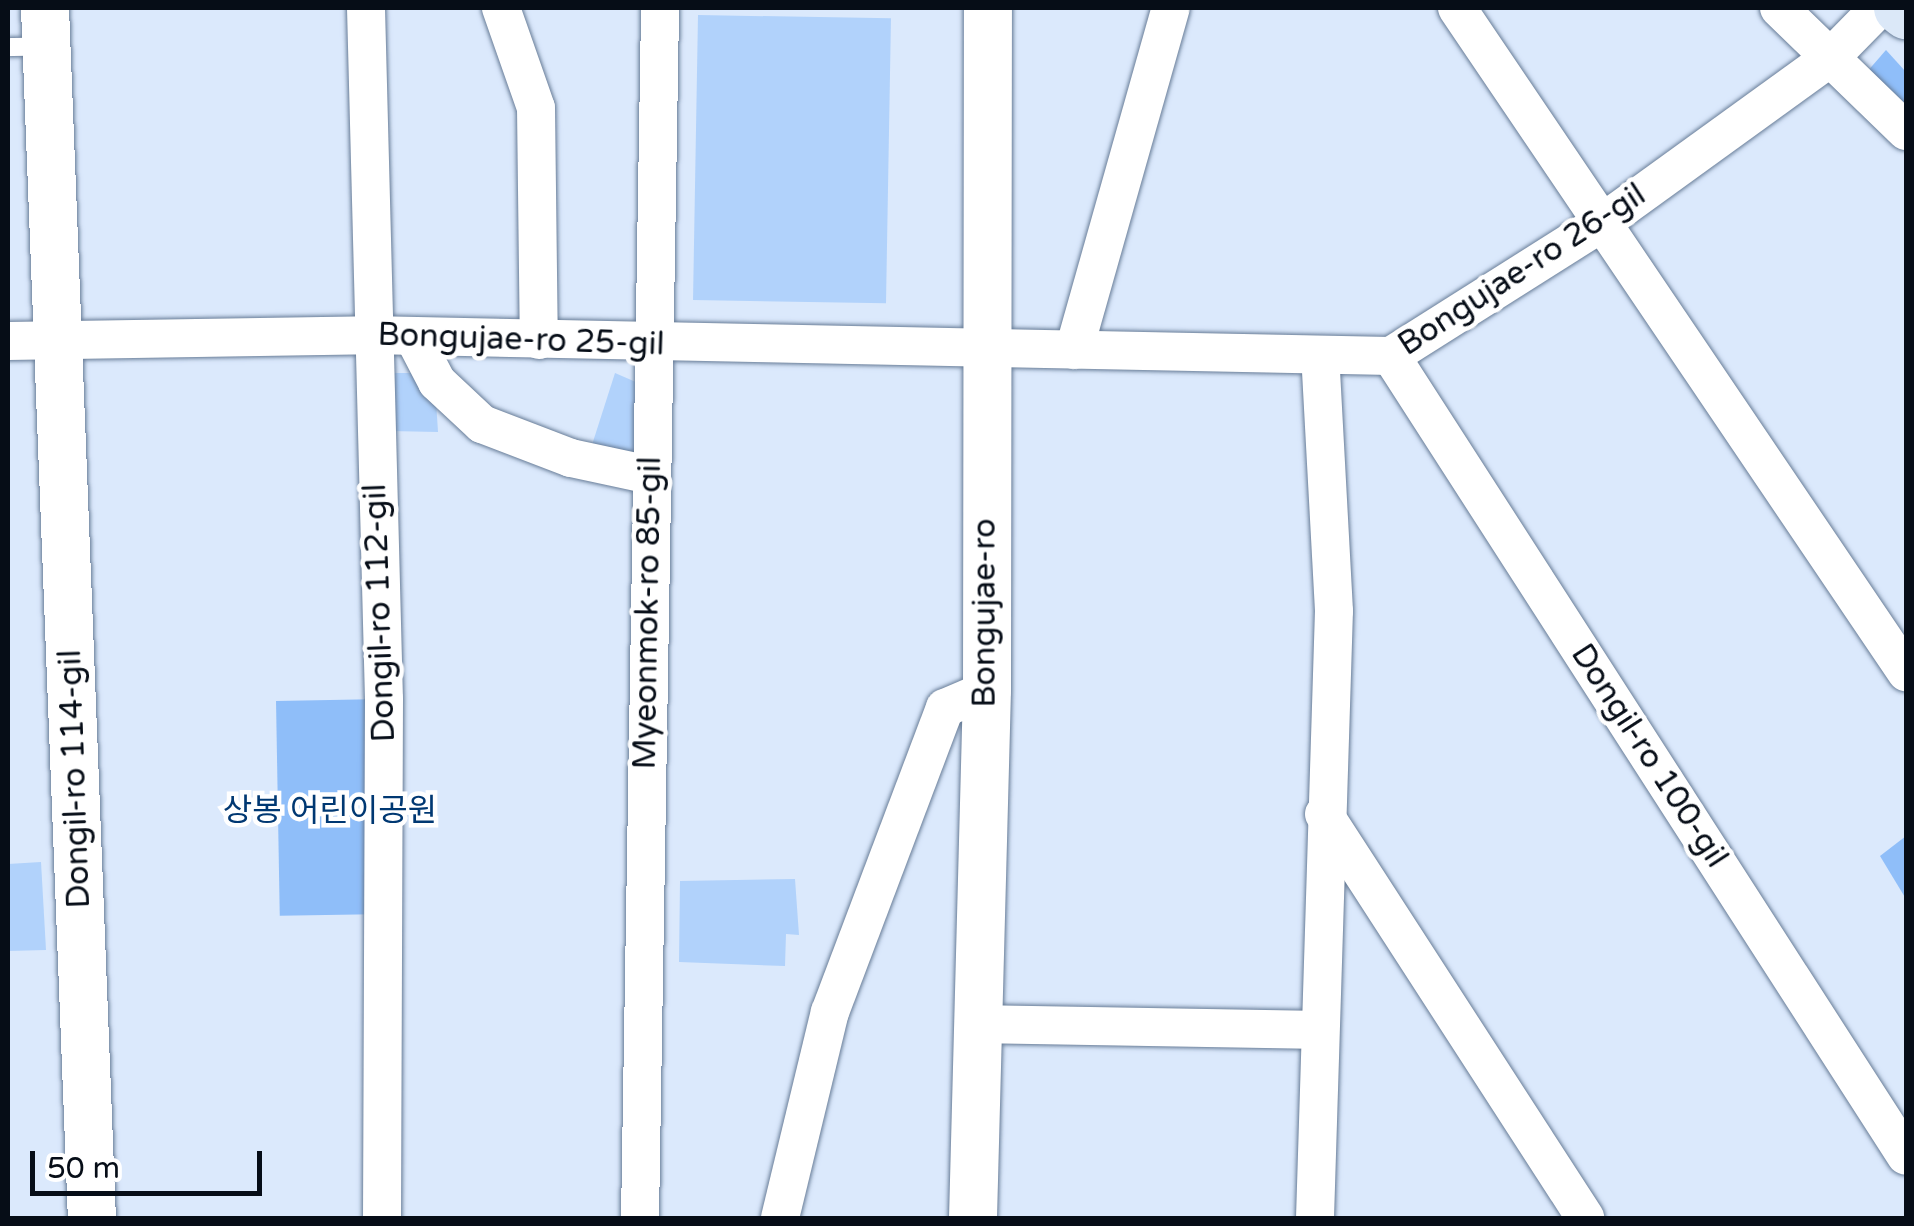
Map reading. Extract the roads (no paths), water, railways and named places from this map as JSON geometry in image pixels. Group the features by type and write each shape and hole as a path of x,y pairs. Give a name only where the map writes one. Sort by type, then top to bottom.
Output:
{"main road":[{"path":"1900,8 1906,13"}],"street":[{"name":"Dongil-ro 112-gil","path":"366,8 370,335 384,699 382,1218"},
{"path":"500,8 536,108 538,340"},
{"name":"Myeonmok-ro 85-gil","path":"640,1218 660,8"},
{"name":"Bongujae-ro","path":"973,1218 987,690 983,348 988,8"},
{"path":"1074,350 1171,8"},
{"path":"1458,8 1606,220 1906,672"},
{"path":"1779,8 1906,132"},
{"name":"Bongujae-ro 26-gil","path":"983,348 1392,356 1606,220 1830,58 1879,8"},
{"name":"Dongil-ro 114-gil","path":"33,33 59,339 92,1218"},
{"name":"Bongujae-ro 25-gil","path":"8,341 370,335 652,344 983,348"},
{"path":"413,336 437,382 482,424 571,458 650,474"},
{"path":"1315,1218 1324,814 1334,611 1320,355"},
{"name":"Dongil-ro 100-gil","path":"1392,356 1906,1156"},
{"path":"780,1218 830,1012 945,708 987,690"},
{"path":"1324,814 1585,1218"},
{"path":"978,1024 1319,1030"}],"park label":[{"name":"상봉 어린이공원","path":"330,811"}]}
